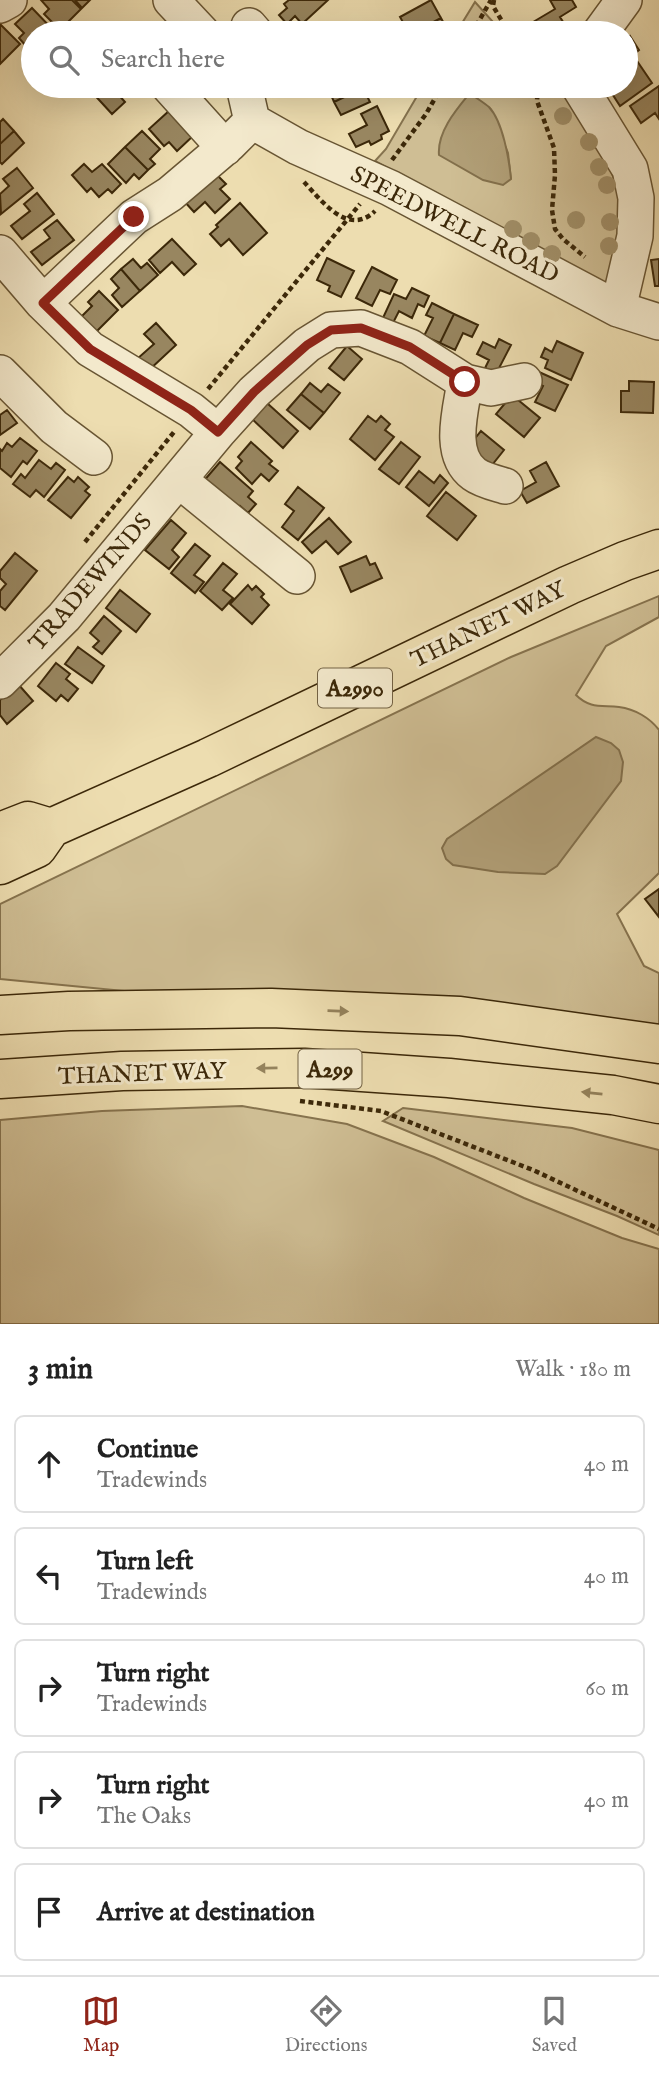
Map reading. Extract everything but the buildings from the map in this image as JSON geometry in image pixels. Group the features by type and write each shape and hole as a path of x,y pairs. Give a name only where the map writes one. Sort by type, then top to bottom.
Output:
{"main road":[{"name":"THANET WAY","path":"0,865 37,848 51,828 208,758 569,585 659,549"},
{"name":"THANET WAY","path":"0,832 28,821 51,828"},
{"path":"0,1015 69,1011 271,1008 460,1016 659,1044"},
{"name":"THANET WAY","path":"0,1079 122,1071 304,1068 462,1079 613,1095 659,1104"}],"street":[{"path":"0,5 9,0"},
{"path":"171,0 191,21"},
{"path":"609,21 624,0"},
{"path":"180,98 225,148"},
{"path":"43,303 134,217 170,194 225,148 252,121 247,98"},
{"path":"586,98 630,169 636,198 635,236 618,309"},
{"name":"SPEEDWELL ROAD","path":"252,121 298,147 377,181 618,309 659,322"},
{"path":"3,264 90,349 191,410 218,432"},
{"name":"TRADEWINDS","path":"0,681 64,617 254,392 307,345 323,317 410,347 465,382 491,388 524,381"},
{"path":"0,373 54,427 94,457"},
{"path":"465,382 458,444 463,461 472,472 505,486"},
{"path":"179,480 297,576"},
{"path":"0,996 271,1008"}],"path":[{"path":"480,21 493,0"},
{"path":"493,0 493,6 502,21"},
{"path":"377,181 435,98"},
{"path":"537,98 554,148 552,210 555,229 564,240 587,258"},
{"path":"78,552 347,220"},
{"path":"381,1111 533,1170 659,1229"}],"shaded area":[{"path":"475,2 492,21 463,21"},
{"path":"416,98 571,98 611,170 621,206 623,230 609,282 600,283 375,161 386,149","holes":["490,108 508,153 511,179"]},
{"path":"466,98 477,98 489,107 502,131 511,179 503,185 483,180 439,155 441,138"},
{"path":"659,596 659,617 606,646 576,695 591,704 636,712 659,730 659,873 617,914 644,966 659,973 659,1030 155,994 0,979 0,904 511,657"},
{"path":"596,737 611,743 619,750 623,762 621,781 557,866 545,874 498,872 453,865 446,859 442,848 447,839"},
{"path":"242,1106 347,1124 434,1157 622,1238 659,1249 659,1324 0,1324 0,1120 102,1111"},
{"path":"403,1108 572,1128 659,1150 659,1235 383,1121"}],"route":[{"path":"134,217 43,303 90,349 191,410 218,432 254,392 307,345 331,330 361,328 410,347 465,382"}]}
